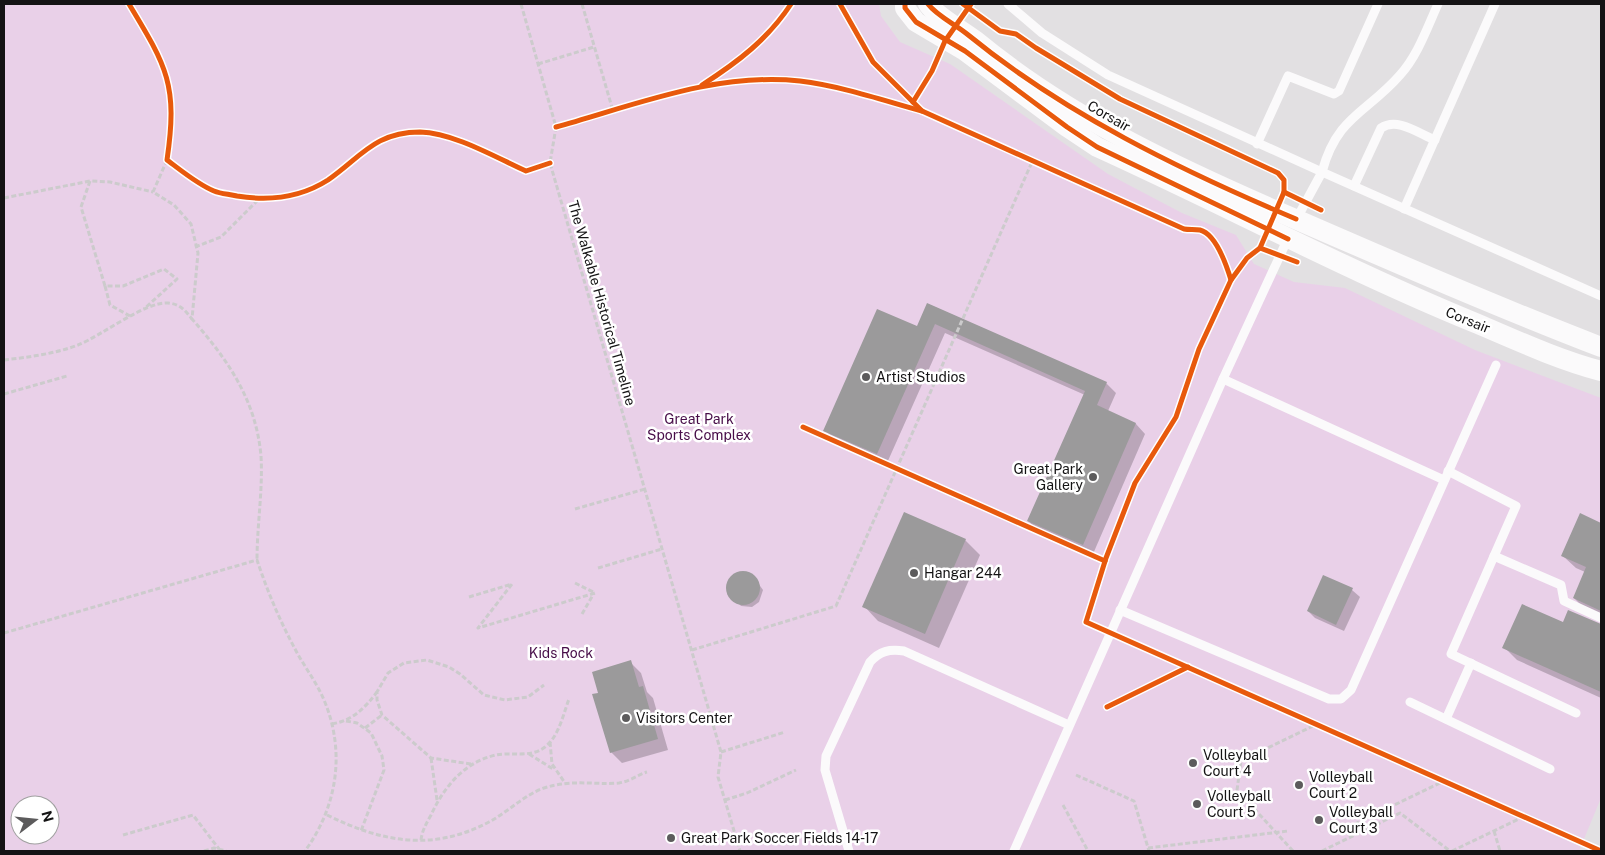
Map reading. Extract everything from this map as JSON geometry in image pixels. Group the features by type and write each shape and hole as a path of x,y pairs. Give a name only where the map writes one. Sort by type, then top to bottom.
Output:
{"street":[{"name":"Corsair","path":"905,4 905,8 916,22 965,51 1067,128 1097,147 1435,307 1576,365 1601,371"},
{"name":"Corsair","path":"928,4 999,60 1100,124 1154,155 1520,316 1601,347"}],"lane":[{"path":"1008,4 1042,33 1108,76 1601,296"},
{"path":"1257,144 1288,76 1334,94 1339,91 1378,4"},
{"path":"1014,851 1222,379 1296,219 1322,172 1327,153 1338,133 1358,112 1386,89 1408,64 1418,49 1438,4"},
{"path":"1404,209 1495,4"},
{"path":"1354,186 1381,128 1389,123 1397,124 1435,140"},
{"path":"1120,610 1329,699 1341,698 1351,690 1496,365"},
{"path":"1222,379 1444,480"},
{"path":"1448,471 1516,506 1451,654 1576,713"},
{"path":"1494,556 1561,585 1564,601 1601,618"},
{"path":"849,851 825,770 826,756 870,662 877,654 890,649 904,651 1069,725"},
{"path":"1446,719 1471,663"},
{"path":"1410,702 1550,769"}],"path":[{"path":"582,4 613,111"},
{"path":"538,64 594,47"},
{"path":"605,113 622,108"},
{"path":"556,127 564,125"},
{"path":"153,192 168,152"},
{"path":"1024,158 1041,166"},
{"path":"166,160 173,165"},
{"path":"692,650 836,606 1032,162"},
{"path":"542,166 550,163"},
{"path":"90,181 81,207 110,305 130,316"},
{"path":"4,198 90,181 110,182 153,192 174,205 191,224 195,247 198,253 192,319"},
{"path":"250,198 268,198"},
{"path":"195,247 221,238 259,199"},
{"path":"105,286 123,286 164,269 177,279 144,309"},
{"path":"4,360 39,356 78,344 116,326 144,309 166,303 182,307 214,343 238,379 252,412 260,456 257,560 272,602 295,649 324,699 332,724 336,755 336,781 327,815 305,851"},
{"path":"4,394 67,376"},
{"path":"888,465 906,473"},
{"path":"575,509 645,489"},
{"path":"598,568 662,549"},
{"path":"4,633 257,560"},
{"path":"573,582 594,593"},
{"path":"469,597 512,584 478,628 594,593"},
{"path":"582,614 594,593"},
{"path":"332,724 346,721 361,711 377,692 382,680 396,666 414,660 427,660 449,667 484,695 495,699 519,699 538,691 544,685"},
{"path":"377,692 377,700 382,715 431,758 471,764"},
{"path":"421,841 421,834 437,800 452,780 471,764 496,755 528,753 545,747 559,726 568,699"},
{"path":"365,728 382,715"},
{"path":"346,721 357,723 365,728 376,742 384,770 360,831"},
{"path":"1310,721 1326,728"},
{"path":"1292,851 1238,790 1241,761 1317,724"},
{"path":"740,851 718,777 721,752 785,732"},
{"path":"550,741 554,769"},
{"path":"528,753 554,769 565,783"},
{"path":"431,758 437,800"},
{"path":"725,800 747,793 796,770"},
{"path":"327,815 360,831 389,839 438,840 467,832 488,822 542,789 565,783 619,783 633,780 640,774 647,772"},
{"path":"1076,775 1134,801 1148,850 1288,831"},
{"path":"1435,776 1453,784"},
{"path":"1362,832 1358,823 1444,780"},
{"path":"1063,805 1088,851"},
{"path":"1516,812 1531,818"},
{"path":"1322,851 1400,813 1451,851 1524,816"},
{"path":"123,836 193,815 219,849"},
{"path":"1494,831 1500,851"},
{"path":"204,851 219,849 226,851"}],"green space":[{"name":"Great Park Sports Complex","path":"4,4 879,4 881,16 900,42 950,64 1108,174 1182,213 1236,235 1254,264 1294,282 1345,288 1475,350 1601,398 1601,798 1579,851 4,851"}],"building":[{"path":"927,303 1107,382 1097,405 1136,423 1083,545 1027,521 1085,391 935,324 877,454 823,431 877,309 917,326"},
{"name":"Hangar 244","path":"904,512 966,539 925,634 862,607"},
{"path":"1580,513 1601,523 1601,611 1573,598 1586,567 1561,556"},
{"path":"743,571 755,576 760,588 755,600 743,605 731,600 726,588 731,576"},
{"path":"1323,575 1353,588 1336,625 1307,611"},
{"path":"1522,604 1563,622 1568,610 1601,624 1601,692 1502,648"},
{"name":"Visitors Center","path":"631,660 639,687 643,686 658,739 610,753 592,694 598,693 592,672"}],"cycle path":[{"path":"129,4 161,61 170,94 171,113 167,160 196,181 219,193 272,198 306,191 328,180 380,141 404,133 433,133 460,141 526,171 550,163"},
{"path":"702,85 728,68 762,39 791,4"},
{"path":"840,4 873,62 922,111 1184,229 1200,230 1206,233 1216,244 1231,280 1247,258 1260,248"},
{"path":"905,4 905,8 916,22 965,51 1097,147 1288,239"},
{"path":"928,4 1005,63 1043,90 1084,115 1209,181 1296,219"},
{"path":"963,4 1000,31 1016,34 1120,99 1278,173 1284,180 1284,192"},
{"path":"913,102 932,71 945,41 971,4"},
{"path":"556,127 676,92 738,81 769,79 831,86 922,111"},
{"path":"1297,262 1260,248 1284,192 1321,210"},
{"path":"1231,280 1199,349 1176,417 1135,483 1106,558 1086,622 1601,851"},
{"path":"803,427 1105,561"},
{"path":"1107,707 1188,667"}],"place":[{"name":"Artist Studios","path":"866,377"},
{"name":"Great Park Gallery","path":"1093,477"},
{"name":"Hangar 244","path":"914,573"},
{"name":"Visitors Center","path":"626,718"},
{"name":"Volleyball Court 4","path":"1193,763"},
{"name":"Volleyball Court 2","path":"1299,785"},
{"name":"Volleyball Court 5","path":"1197,804"},
{"name":"Volleyball Court 3","path":"1319,820"},
{"name":"Great Park Soccer Fields 14-17","path":"671,838"}],"park label":[{"name":"Kids Rock","path":"561,653"}]}
